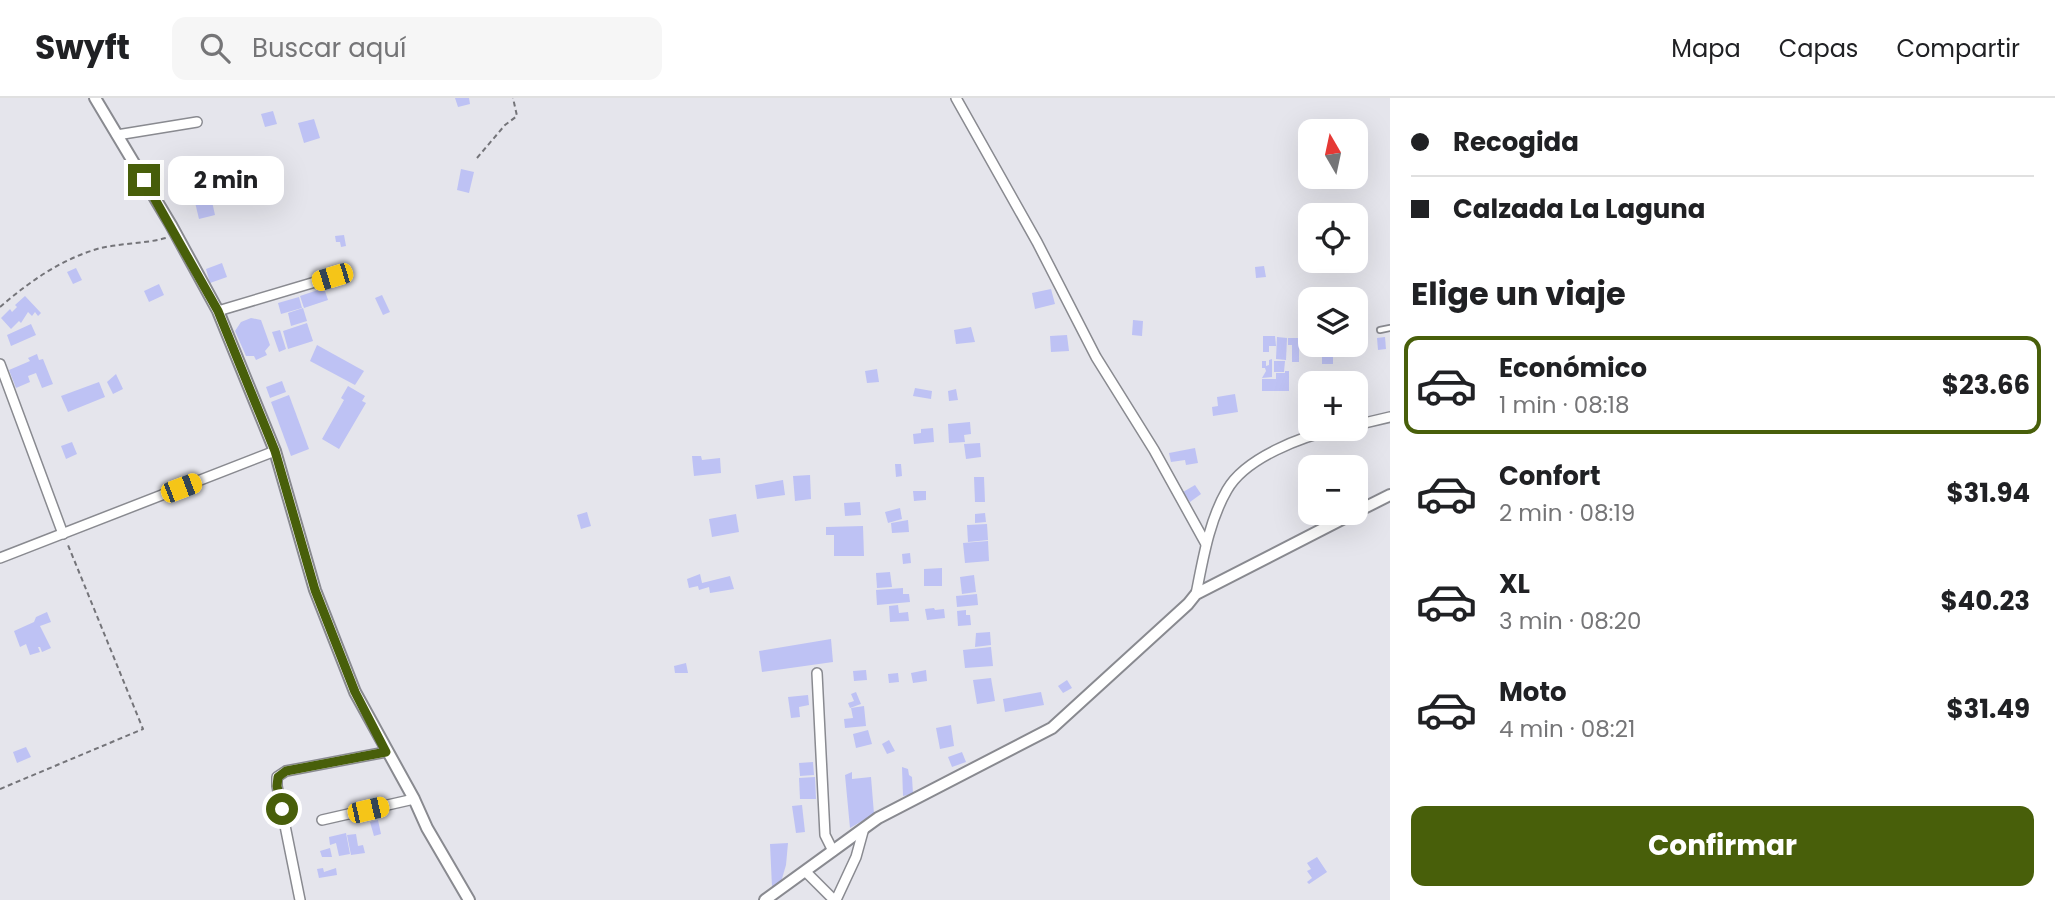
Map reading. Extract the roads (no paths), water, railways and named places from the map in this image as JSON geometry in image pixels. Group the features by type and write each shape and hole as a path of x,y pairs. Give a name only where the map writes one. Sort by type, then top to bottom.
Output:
{"street":[{"path":"95,98 218,311 275,451 315,590 355,692 427,828 469,900"},
{"path":"956,98 1037,242 1096,356 1154,450 1206,544"},
{"path":"117,135 197,121"},
{"path":"218,311 332,277"},
{"path":"0,364 63,534"},
{"path":"1368,422 1390,417"},
{"path":"1196,594 1206,544 1227,489 1258,459 1299,441"},
{"path":"0,558 275,451"},
{"path":"1368,506 1390,495"},
{"path":"765,900 878,818 1052,728 1196,594 1330,525"},
{"path":"817,673 825,835 833,851"},
{"path":"300,900 277,786 278,777 286,771 386,752"},
{"path":"323,820 414,799"},
{"path":"806,872 835,900 856,857 864,828"}],"lane":[{"path":"1380,330 1390,328"}]}
